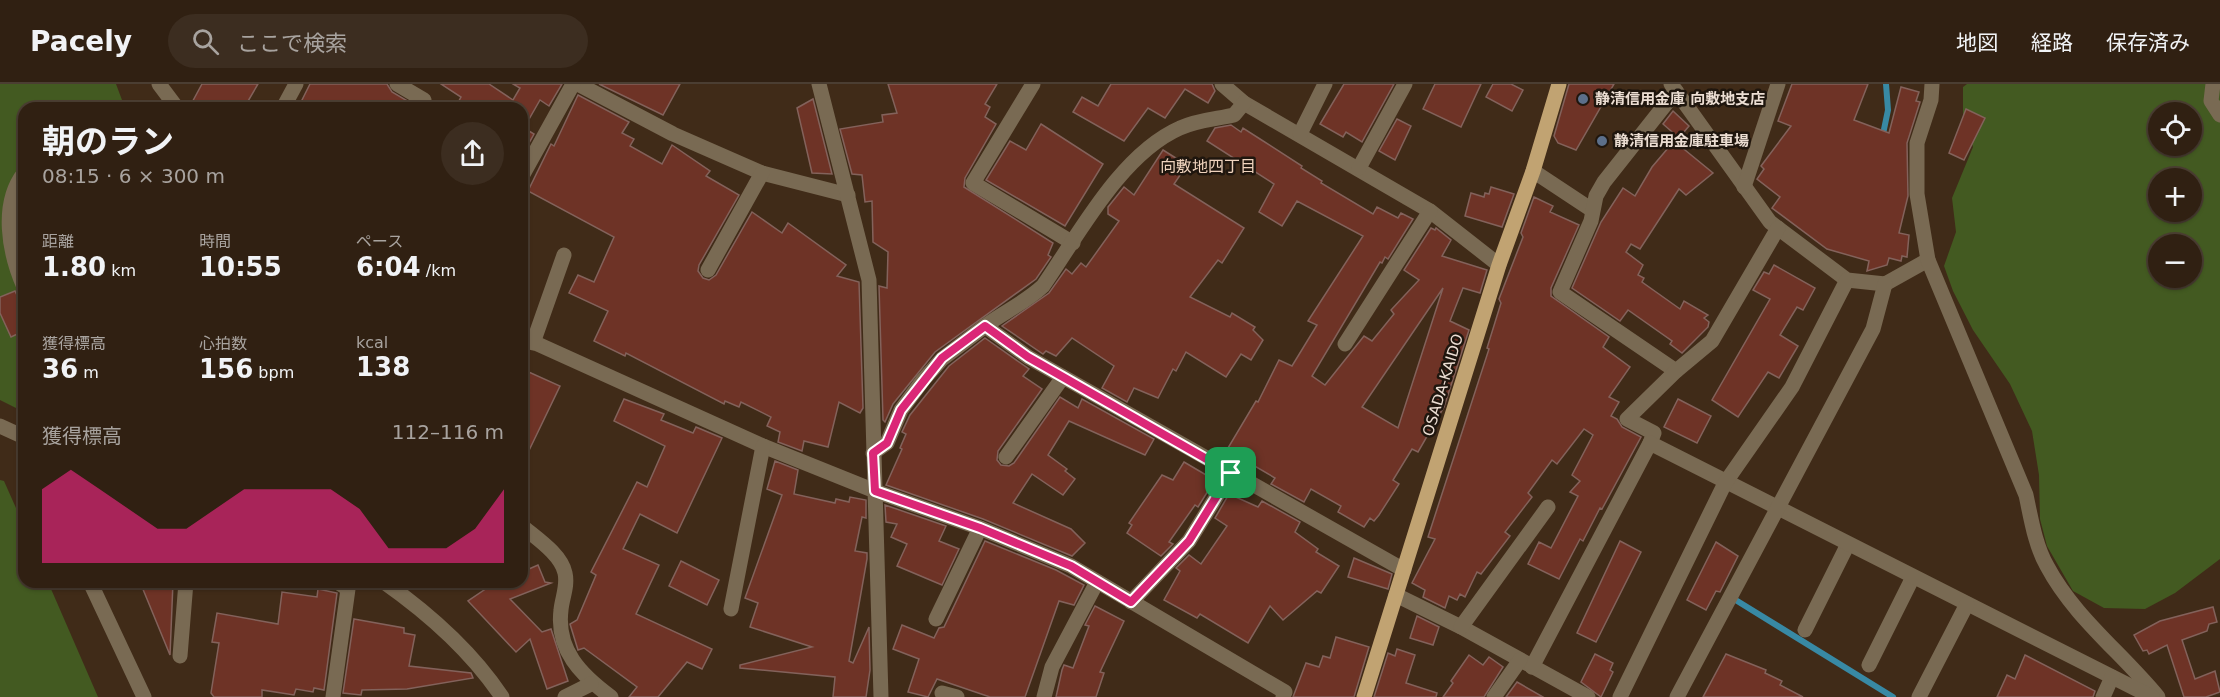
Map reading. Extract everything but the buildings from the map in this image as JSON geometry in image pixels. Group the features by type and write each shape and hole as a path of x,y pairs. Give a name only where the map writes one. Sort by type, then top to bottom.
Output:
{"main road":[{"name":"OSADA-KAIDO","path":"1364,697 1498,265 1533,171 1559,84"}],"street":[{"path":"159,84 172,102"},
{"path":"286,102 296,84"},
{"path":"397,84 424,100 423,102"},
{"path":"528,165 573,84"},
{"path":"578,84 674,134 762,174 848,195"},
{"path":"819,84 869,280 872,312 873,453 881,697"},
{"path":"1033,84 973,183 1073,243"},
{"path":"1222,84 1244,103 1430,211 1498,265"},
{"path":"1300,134 1325,84"},
{"path":"1359,168 1405,84"},
{"path":"1744,187 1778,84"},
{"path":"1932,84 1931,100 1917,143 1917,194 1928,260 2026,495 2032,523 2046,565 2068,601 2158,697"},
{"path":"2213,84 2211,101 2220,115"},
{"path":"1676,371 1560,292 1592,221 1596,196 1612,169 1673,87 1770,222 1847,280 1885,284 1928,260"},
{"path":"873,453 887,443 901,410 942,358 1036,292 1114,184 1159,141 1190,124 1234,115 1244,103"},
{"path":"1533,171 1592,210"},
{"path":"708,270 762,174"},
{"path":"18,182 11,192 6,218 7,241 18,271"},
{"path":"1345,344 1430,211"},
{"path":"1494,697 1526,664 1650,443 1654,433 1627,419 1676,371 1712,341 1778,228"},
{"path":"564,255 528,340 763,446 875,491 980,528 1071,566 1285,692 1283,697"},
{"path":"1620,697 1725,483 1792,387 1847,280"},
{"path":"1677,697 1873,329 1885,284"},
{"path":"985,326 1063,377 1404,570"},
{"path":"1005,457 1063,377"},
{"path":"0,426 18,437"},
{"path":"1650,443 1725,483 2152,697"},
{"path":"731,609 763,446"},
{"path":"1131,602 1189,541 1231,473"},
{"path":"1461,627 1548,507"},
{"path":"936,619 980,528"},
{"path":"528,531 552,552 565,572 560,624 562,640 573,664 591,684 611,697"},
{"path":"1805,630 1848,544"},
{"path":"1869,665 1913,577"},
{"path":"1044,697 1052,667 1097,582"},
{"path":"93,588 144,697"},
{"path":"180,656 186,588"},
{"path":"333,697 346,588"},
{"path":"394,588 428,615 468,655 502,697"},
{"path":"1396,595 1461,627 1588,697"},
{"path":"1919,697 1967,604"},
{"path":"2103,697 2112,677"},
{"path":"565,697 591,684"}],"green space":[{"path":"0,84 116,84 123,102 18,102 18,409 0,400"},
{"path":"1967,84 2220,84 2220,559 2175,593 2145,609 2104,608 2073,591 2047,546 2040,519 2039,475 2032,431 2010,384 1973,330 1953,291 1944,266 1956,232 1952,198 1973,147 1963,116 1963,87"},
{"path":"0,480 4,481 18,512 18,588 51,588 98,697 0,697"}],"waterway":[{"path":"1882,139 1888,110 1886,84"},
{"path":"1734,599 1893,697"}],"place":[{"name":"静清信用金庫 向敷地支店","path":"1583,99"},
{"name":"静清信用金庫駐車場","path":"1602,141"}],"district":[{"name":"向敷地四丁目","path":"1208,166"}],"route":[{"path":"985,326 1028,357 1231,473 1189,541 1131,602 1071,566 980,528 875,491 873,453 887,443 893,424 908,399 942,358 985,326"}]}
